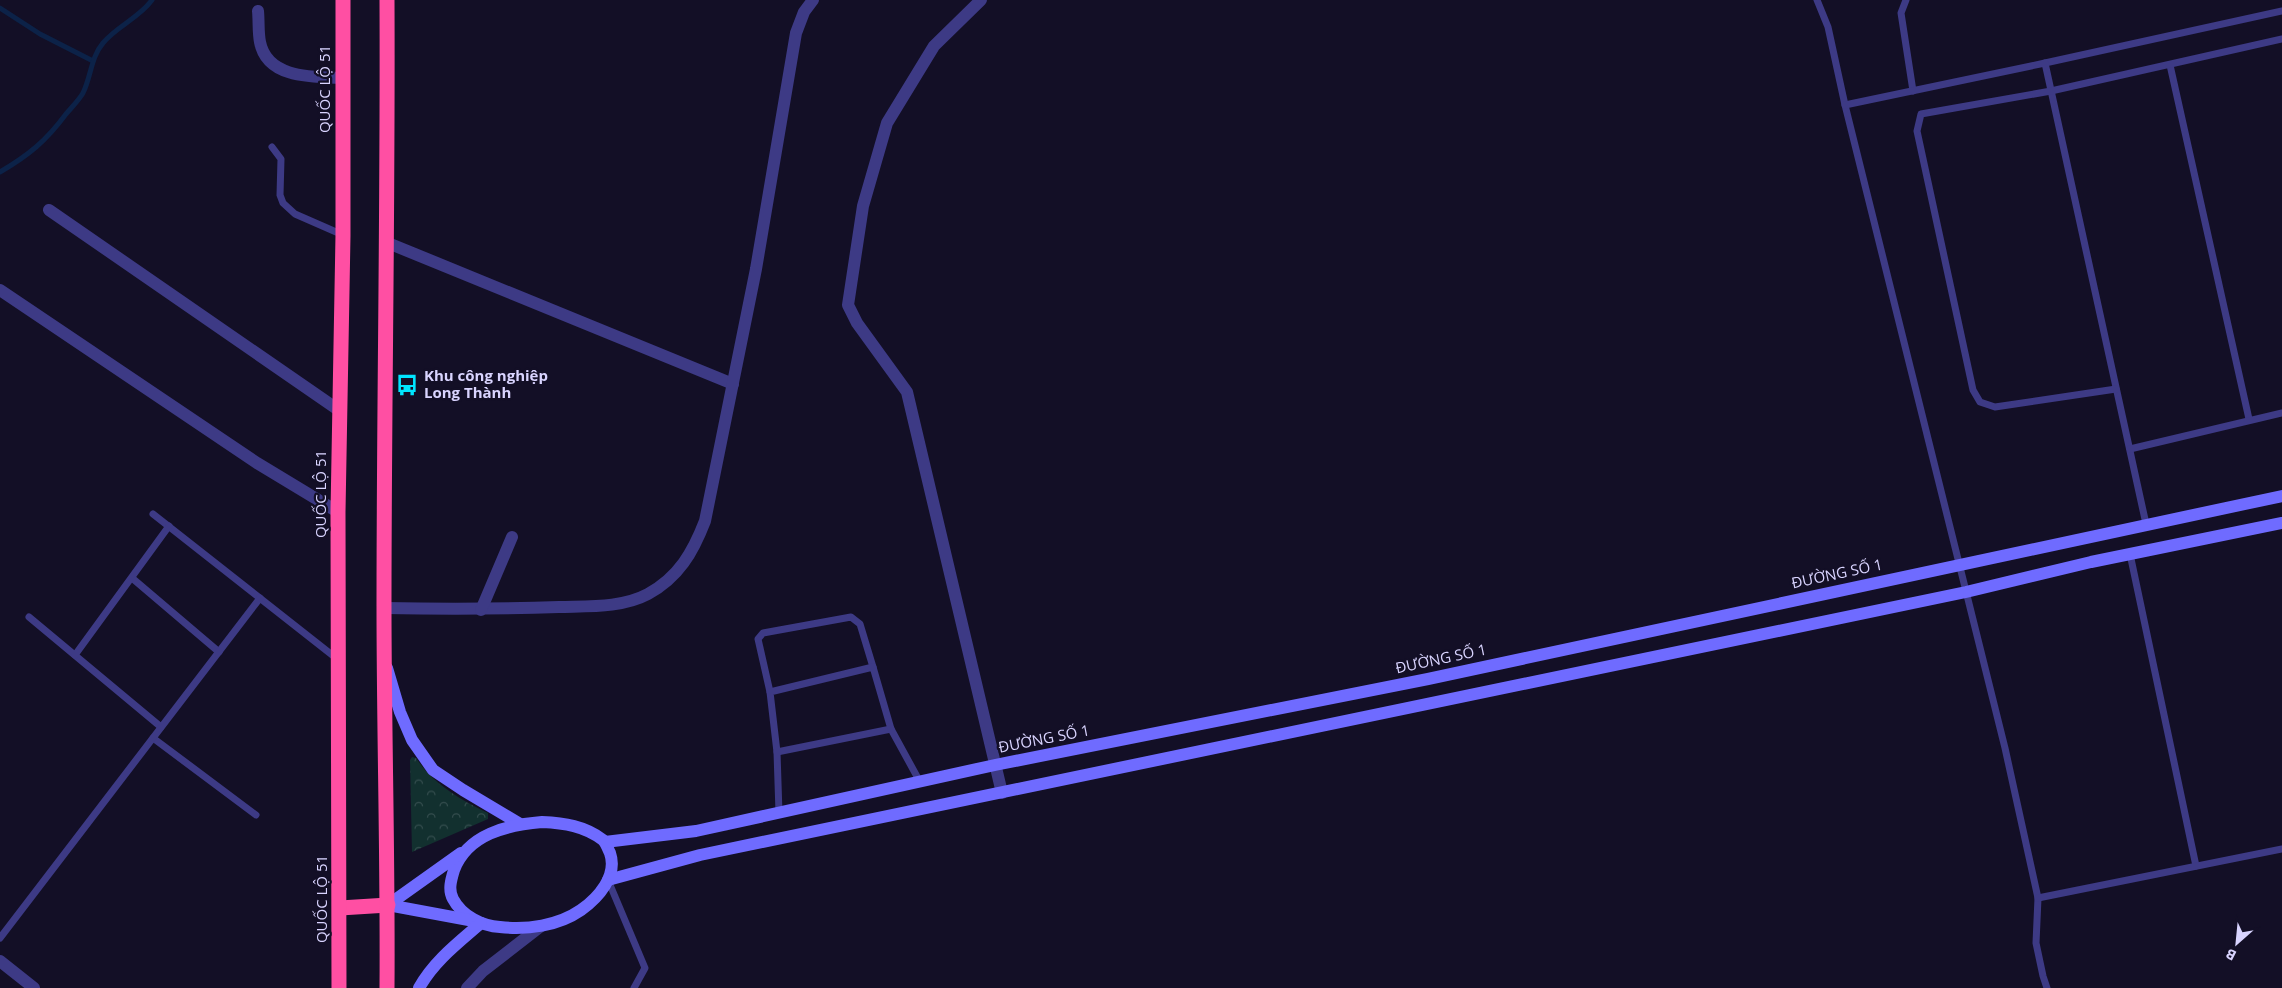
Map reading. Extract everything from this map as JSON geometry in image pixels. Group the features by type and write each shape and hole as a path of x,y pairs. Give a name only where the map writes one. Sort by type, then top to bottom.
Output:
{"highway":[{"name":"QUỐC LỘ 51","path":"339,988 338,512 343,235 343,0"},
{"path":"387,0 388,243 384,608 388,906 387,988"},
{"path":"340,908 388,906"}],"street":[{"path":"384,608 480,610 618,604 648,594 674,575 694,550 705,521 756,269 796,33 804,12 813,0"},
{"path":"981,0 934,46 888,123 863,206 848,305 857,323 907,392 1002,793"},
{"path":"258,11 260,44 268,57 276,65 300,76 342,78"},
{"path":"49,210 340,411"},
{"path":"388,243 733,384"},
{"path":"0,290 249,457 338,512"},
{"name":"ĐƯỜNG SỐ 1","path":"605,842 696,831 995,765 1438,677 2282,496"},
{"path":"608,880 700,855 1966,592 2130,554 2282,523"},
{"path":"480,610 512,537"},
{"path":"385,659 400,712 412,740 433,770 520,824"},
{"path":"388,906 488,834 520,824 542,822 566,823 587,830 605,842 612,860 608,880 596,897 580,911 541,926 482,970 467,988"},
{"path":"465,850 453,872 450,893 461,910 481,923"},
{"path":"388,906 510,928 541,926"},
{"path":"421,986 447,952 481,923"},
{"path":"0,961 34,988"}],"lane":[{"path":"1816,0 1828,27 1845,105 2005,748 2038,898 2036,943 2042,976 2048,988"},
{"path":"1906,0 1901,13 1913,91"},
{"path":"1845,105 2282,11"},
{"path":"2116,389 1994,407 1980,402 1973,390 1968,371 1916,132 1918,120 1921,114 2051,90 2282,39"},
{"path":"2045,63 2146,524"},
{"path":"2170,65 2249,419"},
{"path":"272,147 281,159 280,196 283,203 295,214 343,235"},
{"path":"2130,450 2249,419 2282,413"},
{"path":"154,514 339,660"},
{"path":"75,655 169,526"},
{"path":"2130,554 2196,866"},
{"path":"132,578 219,652"},
{"path":"0,938 260,598"},
{"path":"29,616 161,728"},
{"path":"779,813 777,752 770,692 758,639 763,633 851,617 860,624 891,729 920,782"},
{"path":"770,692 873,667"},
{"path":"777,752 891,729"},
{"path":"153,738 256,815"},
{"path":"2038,898 2282,848"},
{"path":"608,880 645,968 634,988"}],"green space":[{"path":"412,757 416,758 431,776 448,790 488,813 488,819 412,852 410,760"}],"waterway":[{"path":"0,172 20,160 44,140 83,93 96,54 103,43 141,12 152,0"},
{"path":"0,8 40,34 93,61"}],"place":[{"name":"Khu công nghiệp Long Thành","path":"407,385"}]}
